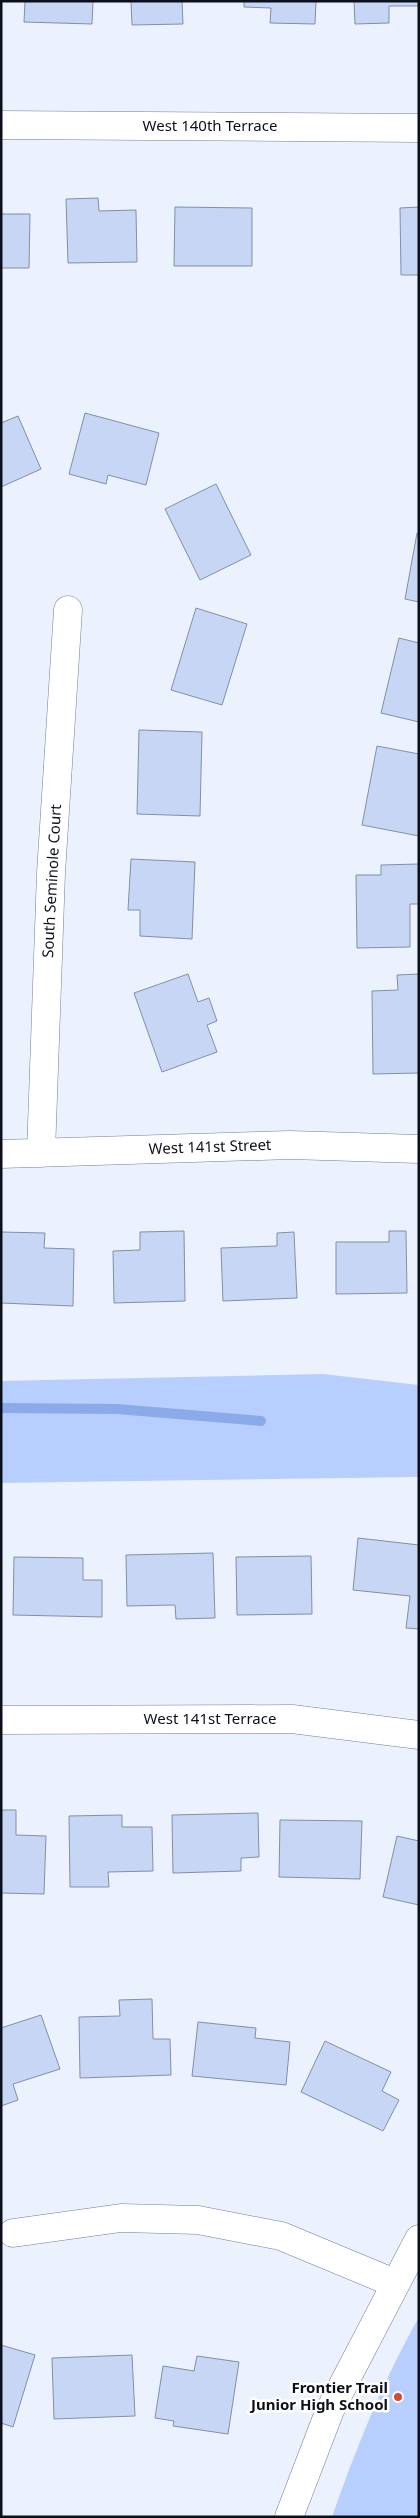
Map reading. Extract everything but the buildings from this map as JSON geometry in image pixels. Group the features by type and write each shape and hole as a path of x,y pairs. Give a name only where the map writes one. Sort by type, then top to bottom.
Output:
{"street":[{"name":"West 140th Terrace","path":"1,124 419,128"},
{"name":"South Seminole Court","path":"42,1153 51,873 68,610"},
{"name":"West 141st Street","path":"1,1154 290,1145 419,1150"},
{"name":"West 141st Terrace","path":"1,1720 292,1719 419,1735"},
{"path":"12,2233 121,2218 198,2220 281,2236 394,2283"},
{"path":"289,2517 330,2410 387,2302 394,2283 419,2239"}],"shaded area":[{"path":"323,1374 419,1385 419,1477 1,1483 1,1381"},
{"name":"Frontier Trail Junior High School","path":"419,2317 419,2517 332,2517 371,2415 393,2366"}],"waterway":[{"path":"1,1408 117,1409 261,1421"}],"place":[{"name":"Frontier Trail Junior High School","path":"398,2397"}]}
